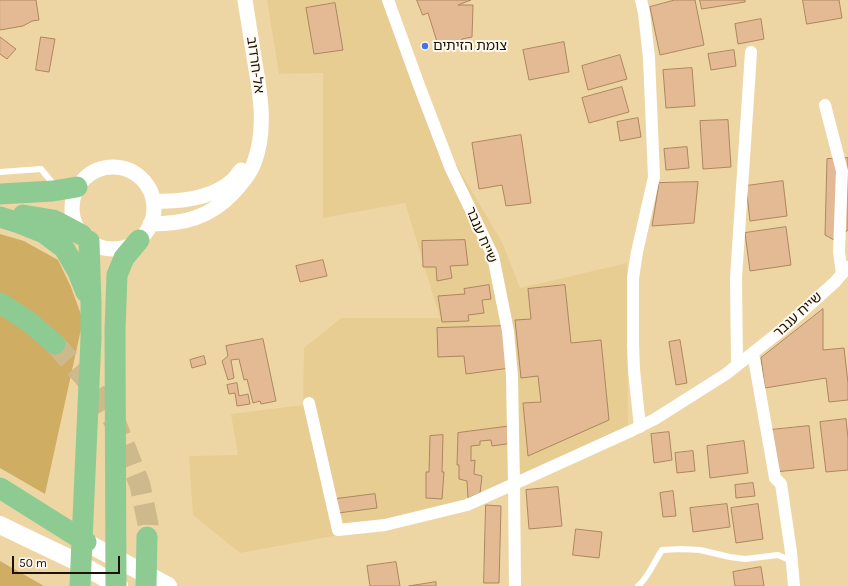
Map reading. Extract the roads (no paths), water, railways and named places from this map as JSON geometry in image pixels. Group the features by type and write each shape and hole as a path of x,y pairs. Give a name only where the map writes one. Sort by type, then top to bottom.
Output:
{"highway":[{"path":"0,194 68,189"},
{"path":"0,214 17,214 53,220 85,238 91,304 91,338 80,586"},
{"path":"0,217 44,233 64,248 78,272 91,304"},
{"path":"118,586 117,275 124,258 145,232"},
{"path":"0,303 28,321 55,344"},
{"path":"0,488 86,542"},
{"path":"146,586 147,537"}],"main road":[{"path":"0,498 168,586"},
{"path":"0,525 75,561 118,586"}],"street":[{"name":"אל-חרדוב","path":"145,232 166,224 186,221 202,216 223,203 242,183 254,164 261,131 261,117 258,84 245,0"},
{"name":"שייח ענבר","path":"388,0 451,170 493,256 509,338 512,376 514,484"},
{"path":"640,427 634,370 633,278 637,252 654,177 649,58 641,0"},
{"path":"737,365 736,278 750,52"},
{"path":"825,105 842,171 839,252 845,270"},
{"name":"אל-חרדוב","path":"153,201 168,202 193,199 216,192 233,180 248,162 258,143 261,131"},
{"path":"112,167 123,168 133,172 142,179 149,188 153,201 154,210 152,221 145,232 130,246 120,249 109,249 98,246 85,238 75,224 72,212 72,199 68,189 95,171 112,167"},
{"name":"שייח ענבר","path":"310,403 338,530 386,525 467,505 655,419 726,374 783,330 835,282 845,270"},
{"path":"753,353 775,478 781,484 794,586"},
{"path":"514,484 515,586"}],"lane":[{"path":"0,172 41,170 68,189"},
{"path":"638,586 643,582 662,550 700,550 745,559 778,555 792,561"}],"tunnel":[{"path":"55,344 92,386 117,426 140,485 148,524 147,537"}],"place":[{"name":"צומת הזיתים","path":"425,46"}]}
